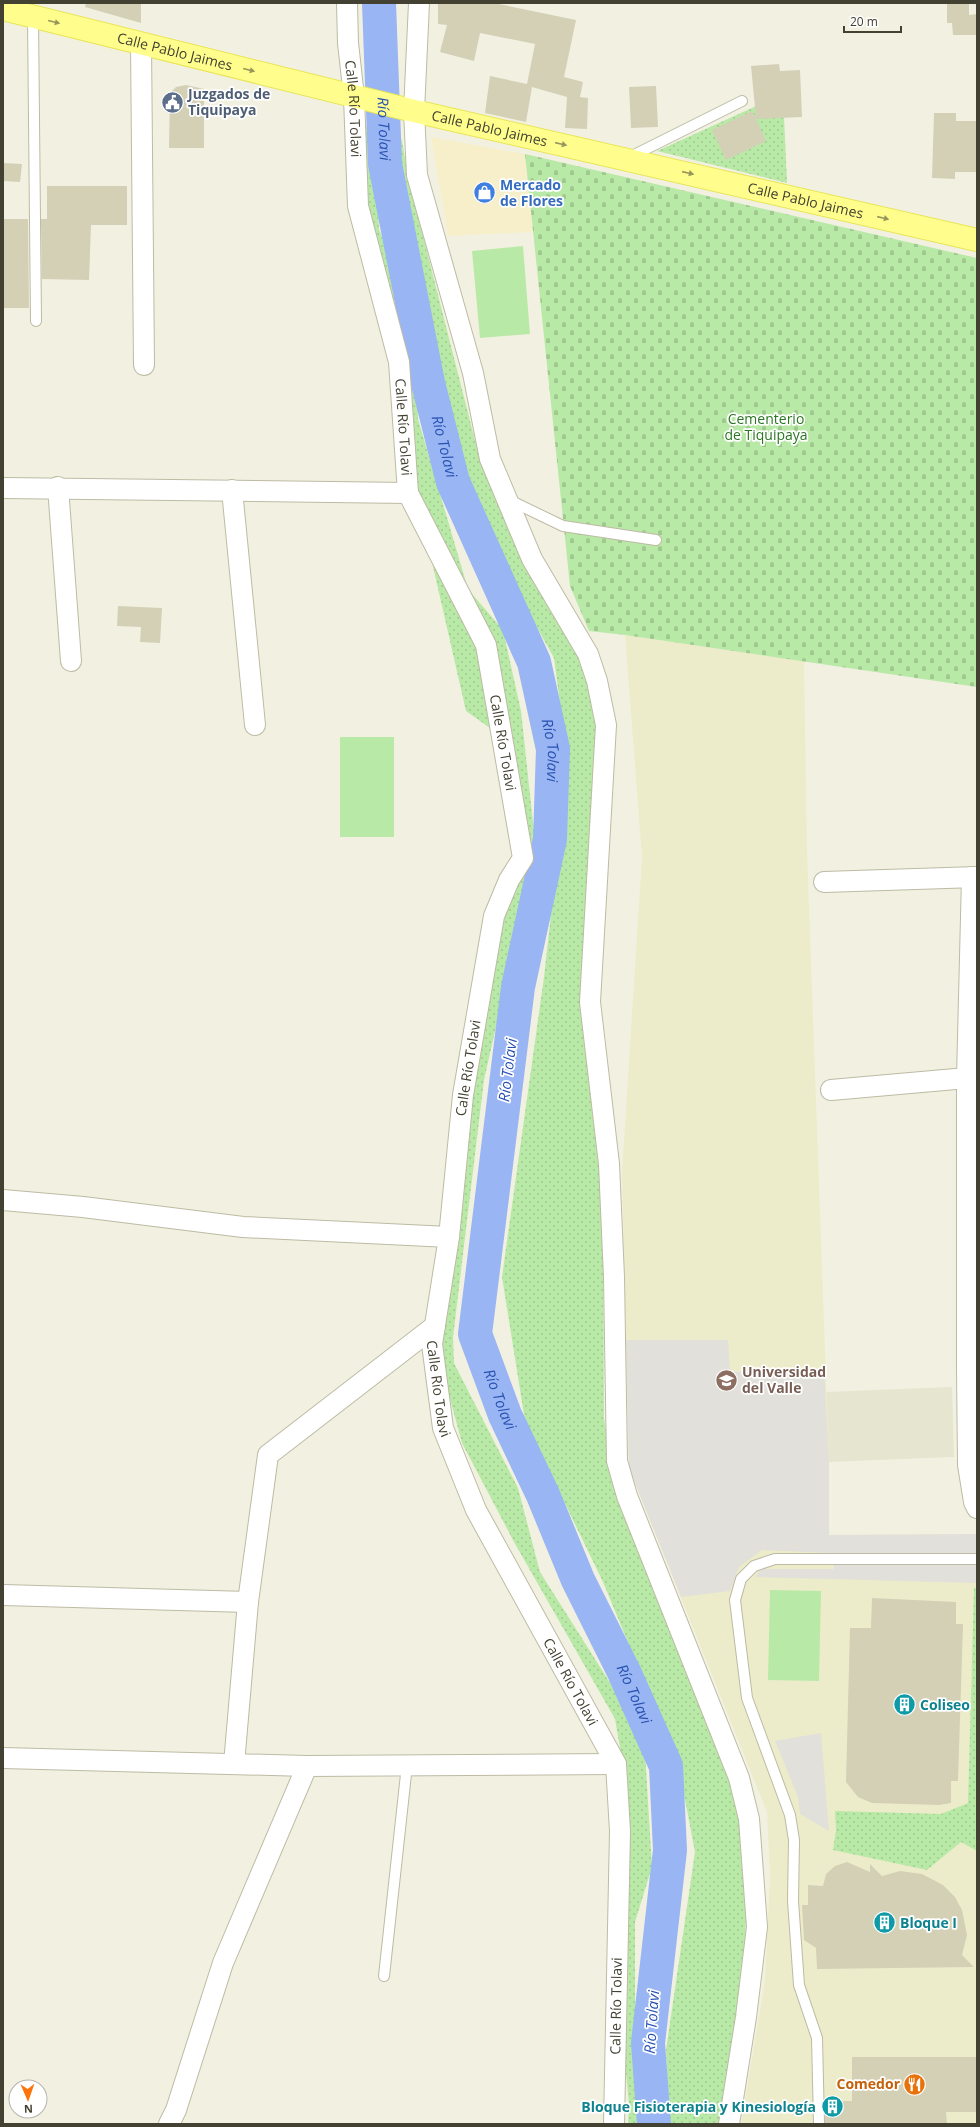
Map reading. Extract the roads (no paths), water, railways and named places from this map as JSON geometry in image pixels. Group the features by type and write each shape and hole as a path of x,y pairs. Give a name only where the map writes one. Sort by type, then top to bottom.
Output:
{"main road":[{"name":"Calle Pablo Jaimes","path":"3,9 408,110 626,158 977,240"}],"street":[{"name":"Calle Río Tolavi","path":"346,3 348,43 363,99 358,206 399,362 408,493 486,645 522,858 509,880 494,916 463,1095 449,1237 432,1344 443,1428 476,1510 616,1764 620,1831 614,2124"},
{"path":"418,3 408,110 417,175 473,373 490,459 532,559 588,654 597,681 606,725 590,1002 609,1164 614,1277 618,1461 627,1496 739,1778 749,1819 757,1927 746,2016 729,2124"},
{"path":"142,43 144,365"},
{"path":"3,488 408,493"},
{"path":"58,488 71,661"},
{"path":"232,490 255,725"},
{"path":"824,882 974,877 967,1078 968,1465 974,1502 977,1508"},
{"path":"831,1090 967,1078"},
{"path":"3,1200 83,1207 243,1227 449,1237"},
{"path":"234,1764 248,1602 268,1455 435,1326"},
{"path":"3,1595 248,1602"},
{"path":"3,1758 308,1766 616,1764"},
{"path":"169,2124 176,2110 223,1963 308,1766"}],"lane":[{"path":"33,17 36,321"},
{"path":"626,158 742,101"},
{"path":"507,499 563,526 656,540"},
{"path":"819,2124 816,2038 799,1985 793,1901 794,1840 790,1815 748,1698 735,1600 741,1579 754,1566 775,1559 977,1559"},
{"path":"384,1976 407,1766"}],"waterway":[{"name":"Río Tolavi","path":"379,3 385,164 428,383 453,482 534,662 553,749 550,839 518,987 475,1334 505,1415 543,1495 578,1580 624,1672 666,1766 670,1850 648,2043 654,2124"}],"place":[{"name":"Juzgados de Tiquipaya","path":"173,102"},
{"name":"Mercado de Flores","path":"485,193"},
{"name":"Universidad del Valle","path":"726,1380"},
{"name":"Coliseo","path":"904,1705"},
{"name":"Bloque I","path":"884,1923"},
{"name":"Comedor","path":"915,2084"},
{"name":"Bloque Fisioterapia y Kinesiología","path":"832,2107"}],"park label":[{"name":"Cementerio de Tiquipaya","path":"766,428"}]}
